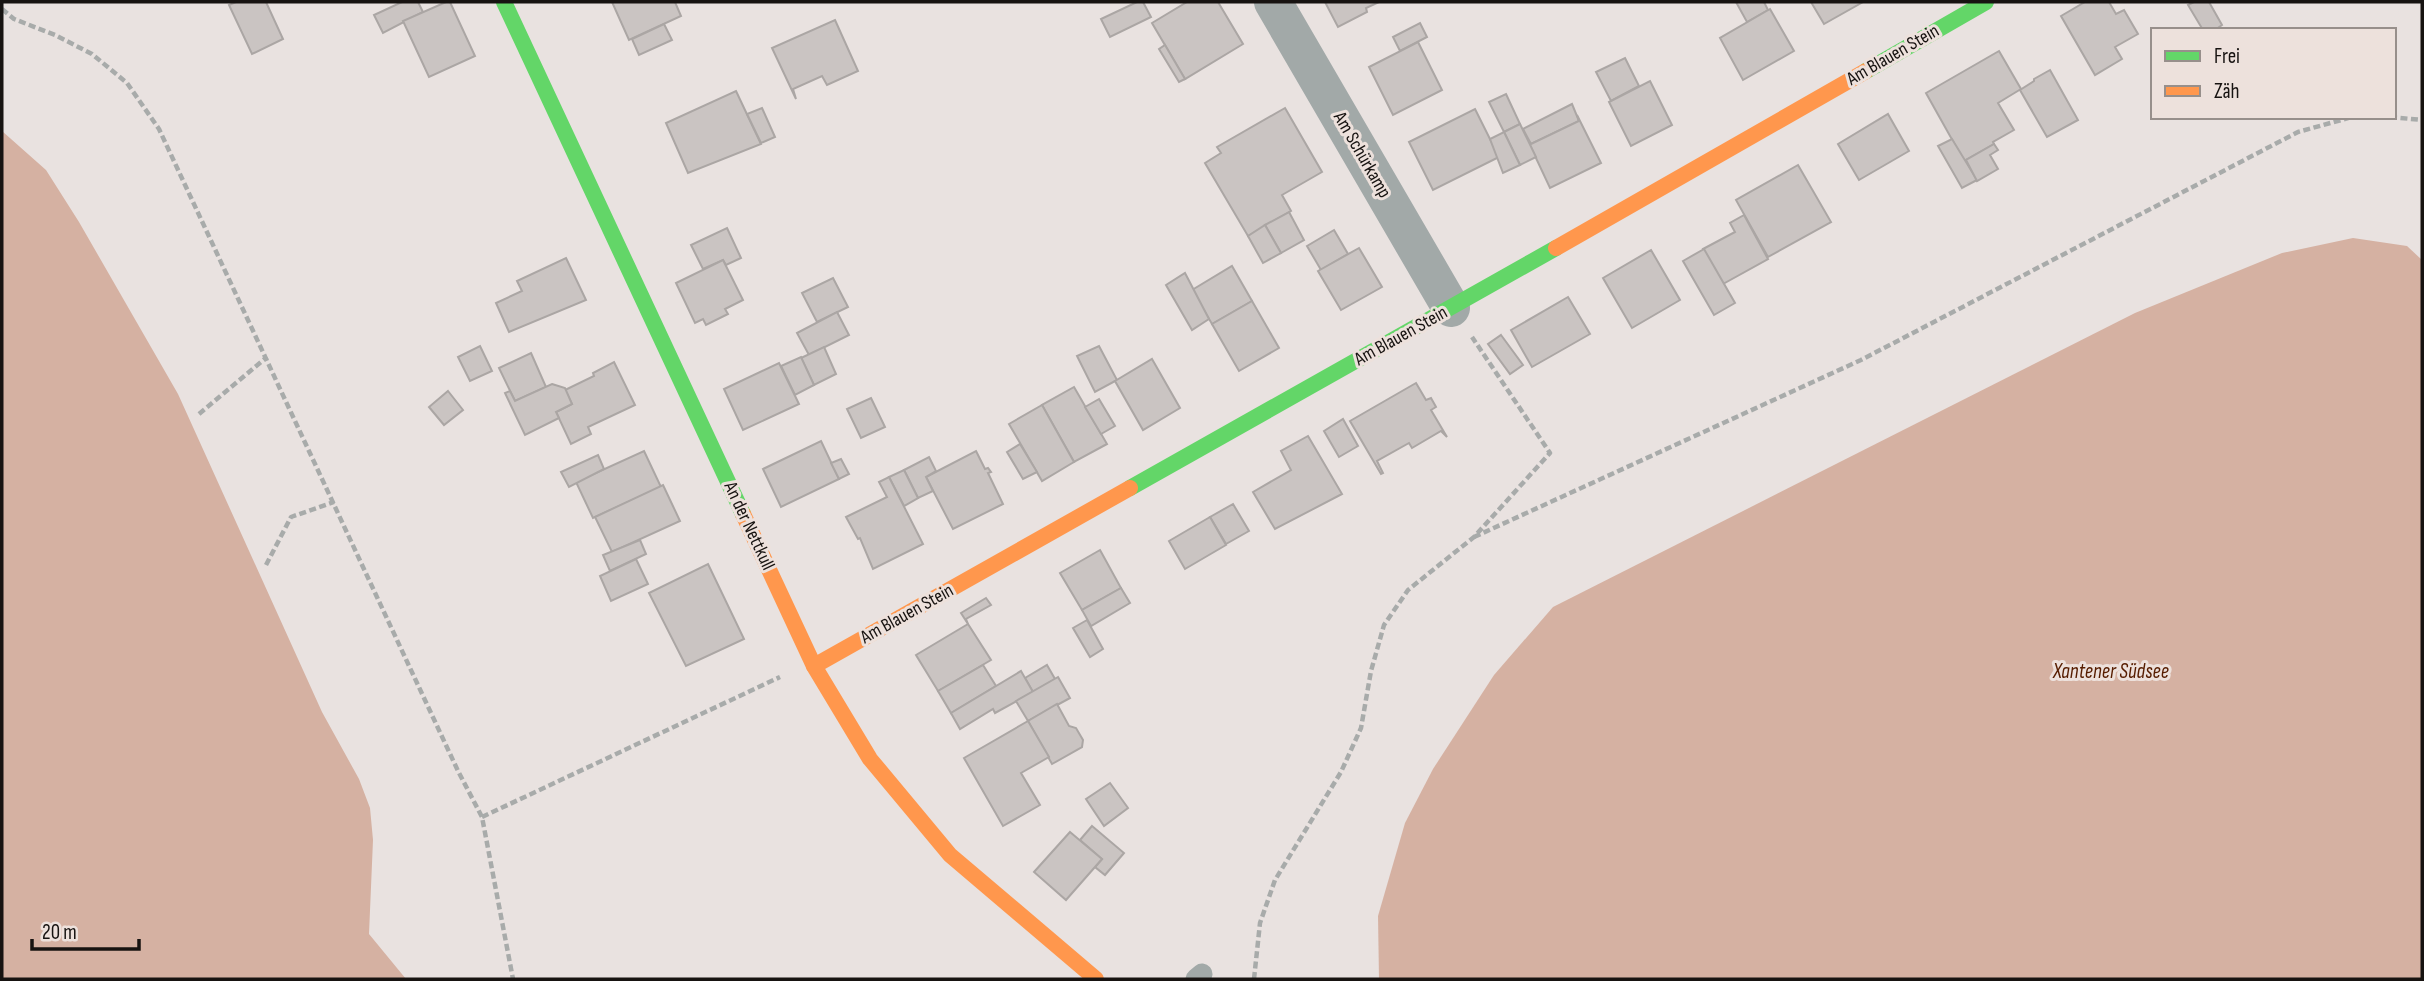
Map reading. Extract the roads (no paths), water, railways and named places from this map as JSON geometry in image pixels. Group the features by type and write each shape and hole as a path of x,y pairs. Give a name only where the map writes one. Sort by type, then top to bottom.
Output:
{"street":[{"name":"An der Nettkull","path":"503,2 814,666 870,759 950,855 1096,979"},
{"name":"Am Schürkamp","path":"1273,2 1451,308"},
{"name":"Am Blauen Stein","path":"814,666 1451,308 1986,2"}],"water":[{"path":"2,131 46,170 178,394 322,712 359,779 370,808 373,840 369,934 406,979 2,979"},
{"name":"Xantener Südsee","path":"2353,238 2407,246 2422,260 2422,979 1379,979 1378,916 1405,823 1433,769 1494,675 1553,607 2135,313 2282,253"}]}
